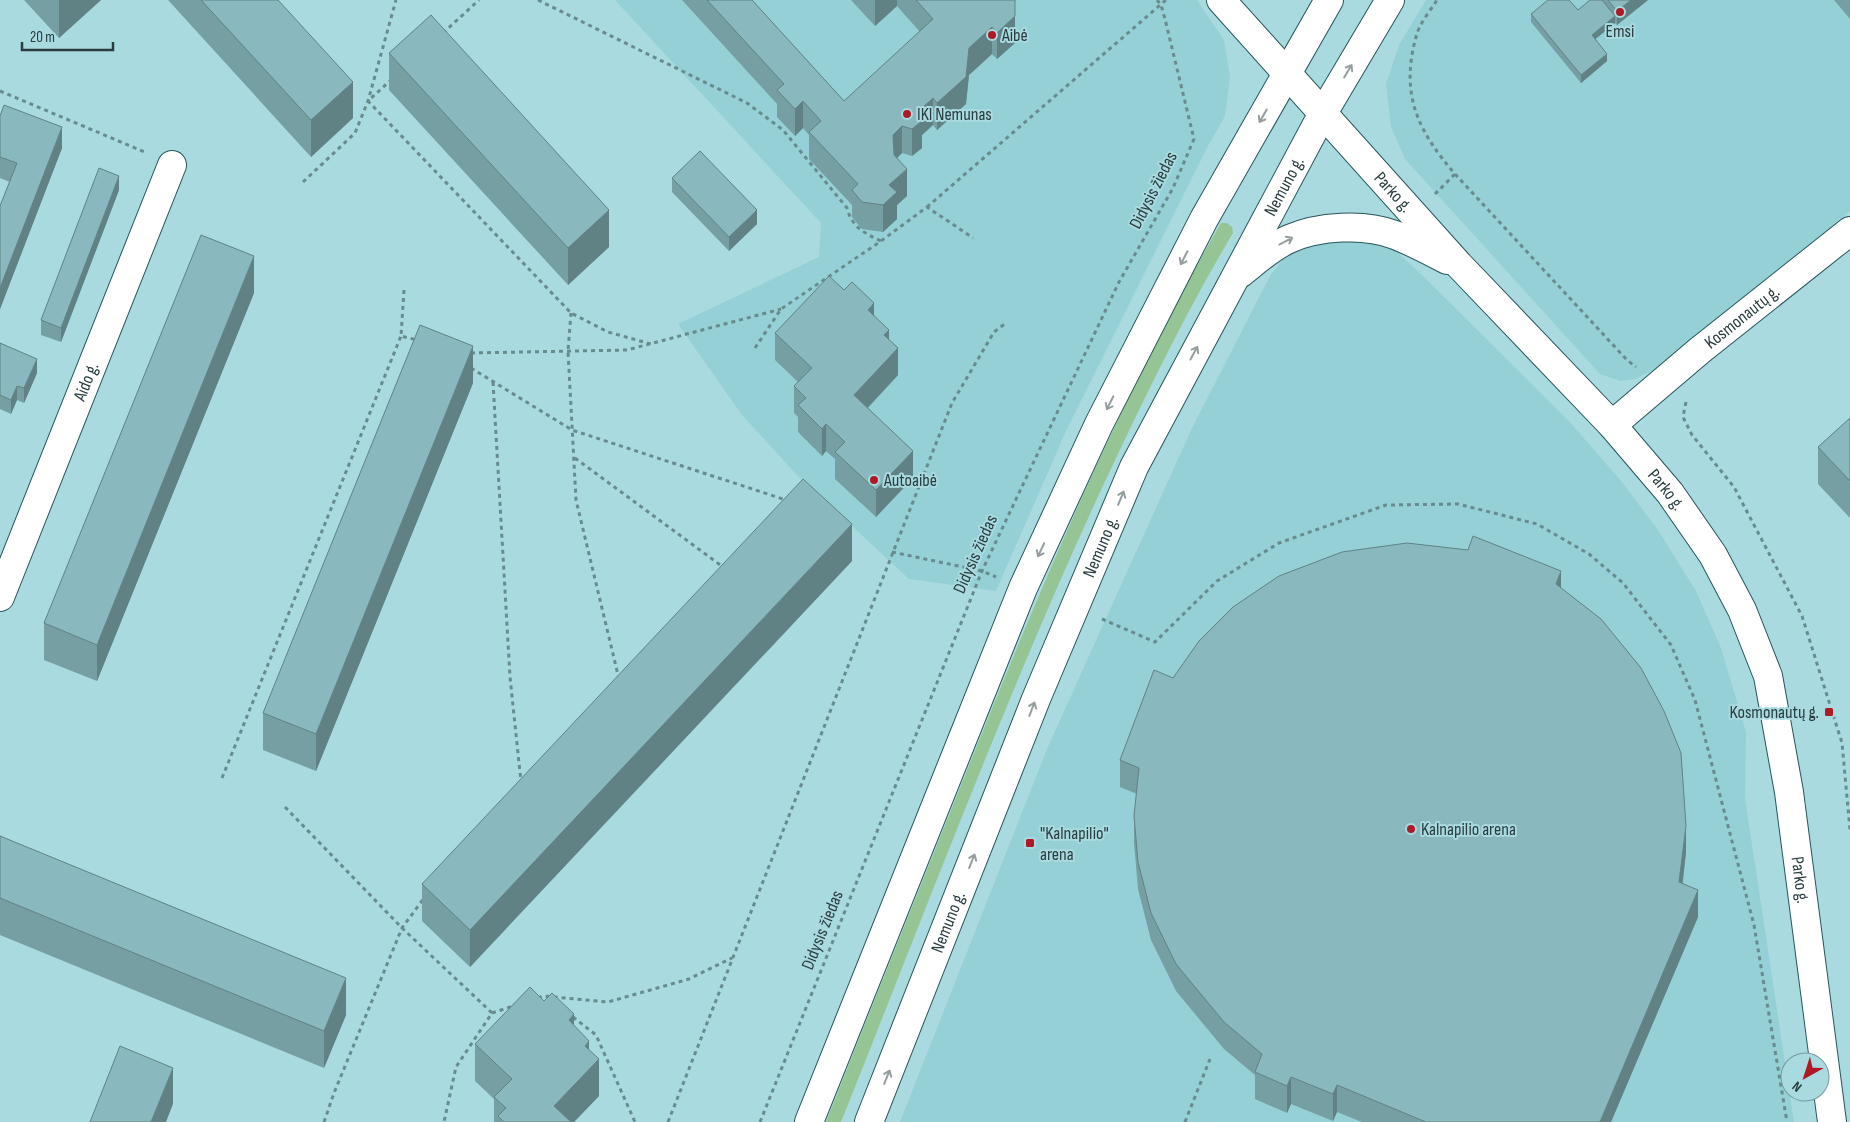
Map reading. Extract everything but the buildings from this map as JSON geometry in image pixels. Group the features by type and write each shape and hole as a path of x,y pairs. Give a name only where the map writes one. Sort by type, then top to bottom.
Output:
{"main road":[{"name":"Parko g.","path":"1221,0 1413,215 1612,425 1670,493 1713,555 1742,610 1768,676 1789,792 1832,1122"},
{"path":"808,1122 1023,588 1099,424 1186,253 1329,0"},
{"name":"Nemuno g.","path":"869,1122 1074,607 1134,467 1323,113 1390,0"},
{"name":"Aido g.","path":"0,597 172,164"},
{"path":"1233,280 1261,257 1287,240 1301,234 1340,228 1393,234 1459,265"},
{"name":"Kosmonautų g.","path":"1612,425 1699,351 1850,231"}],"path":[{"path":"303,182 355,133 368,101 396,0"},
{"path":"437,38 479,0"},
{"path":"538,0 747,103 782,130 847,208 850,219 859,230 881,242"},
{"path":"1157,0 1161,5"},
{"path":"465,353 627,350 780,309 881,242 927,207 1166,0"},
{"path":"1437,0 1416,35 1409,77 1416,116 1435,151 1627,360 1637,367 1643,366"},
{"name":"Didysis žiedas","path":"760,1122 982,571 1119,282 1173,188 1194,139 1161,5"},
{"path":"368,101 396,76"},
{"path":"0,91 172,164"},
{"path":"368,101 571,313 608,332 650,344"},
{"path":"1413,215 1455,174"},
{"path":"927,207 973,238"},
{"path":"222,778 401,336 404,290"},
{"path":"755,348 780,309"},
{"path":"571,313 568,351 576,500 619,679"},
{"path":"668,1122 952,403 994,332 1006,323"},
{"path":"401,336 426,343"},
{"path":"468,366 572,430 786,500"},
{"path":"493,382 510,676 521,785"},
{"path":"1690,396 1685,403 1684,418 1692,435 1734,488 1802,616 1842,744 1850,830"},
{"path":"574,458 723,567"},
{"path":"1074,607 1155,642 1217,581 1279,543 1386,505 1458,504 1537,524 1589,554 1622,584 1670,645 1695,700 1754,925 1788,1122"},
{"path":"892,552 982,571 1023,588"},
{"path":"286,807 402,928 492,1013"},
{"path":"324,1122 402,928 424,897"},
{"path":"536,998 544,996 608,1002 689,979 732,958"},
{"path":"544,996 552,1001"},
{"path":"444,1122 456,1067 492,1013 518,1004"},
{"path":"566,1013 596,1035 635,1122"},
{"path":"1185,1122 1210,1059"}],"shaded area":[{"path":"615,0 1197,0 1224,40 1230,77 1225,116 1208,146 1066,431 996,591 909,579 797,475 742,415 678,324 819,257 821,223"},
{"path":"1426,0 1850,0 1850,211 1657,368 1635,379 1620,381 1600,374 1405,159 1391,127 1386,84 1399,45"},
{"path":"1335,239 1368,242 1397,252 1569,421 1622,482 1658,530 1696,591 1721,648 1746,732 1745,798 1783,1052 1780,1052 1780,1102 1791,1102 1794,1122 900,1122 1047,749 1192,428 1270,276 1286,255"}],"green space":[{"path":"1221,223 1227,223 1232,227 1233,233 1196,299 1127,434 1061,579 996,733 841,1122 826,1122 994,703 1053,563 1149,356"}],"place":[{"name":"Emsi","path":"1620,12"},
{"name":"Aibė","path":"992,35"},
{"name":"IKI Nemunas","path":"907,114"},
{"name":"Autoaibė","path":"874,480"},
{"name":"Kosmonautų g.","path":"1829,712"},
{"name":"Kalnapilio arena","path":"1411,829"},
{"name":"\"Kalnapilio\" arena","path":"1030,843"}]}
